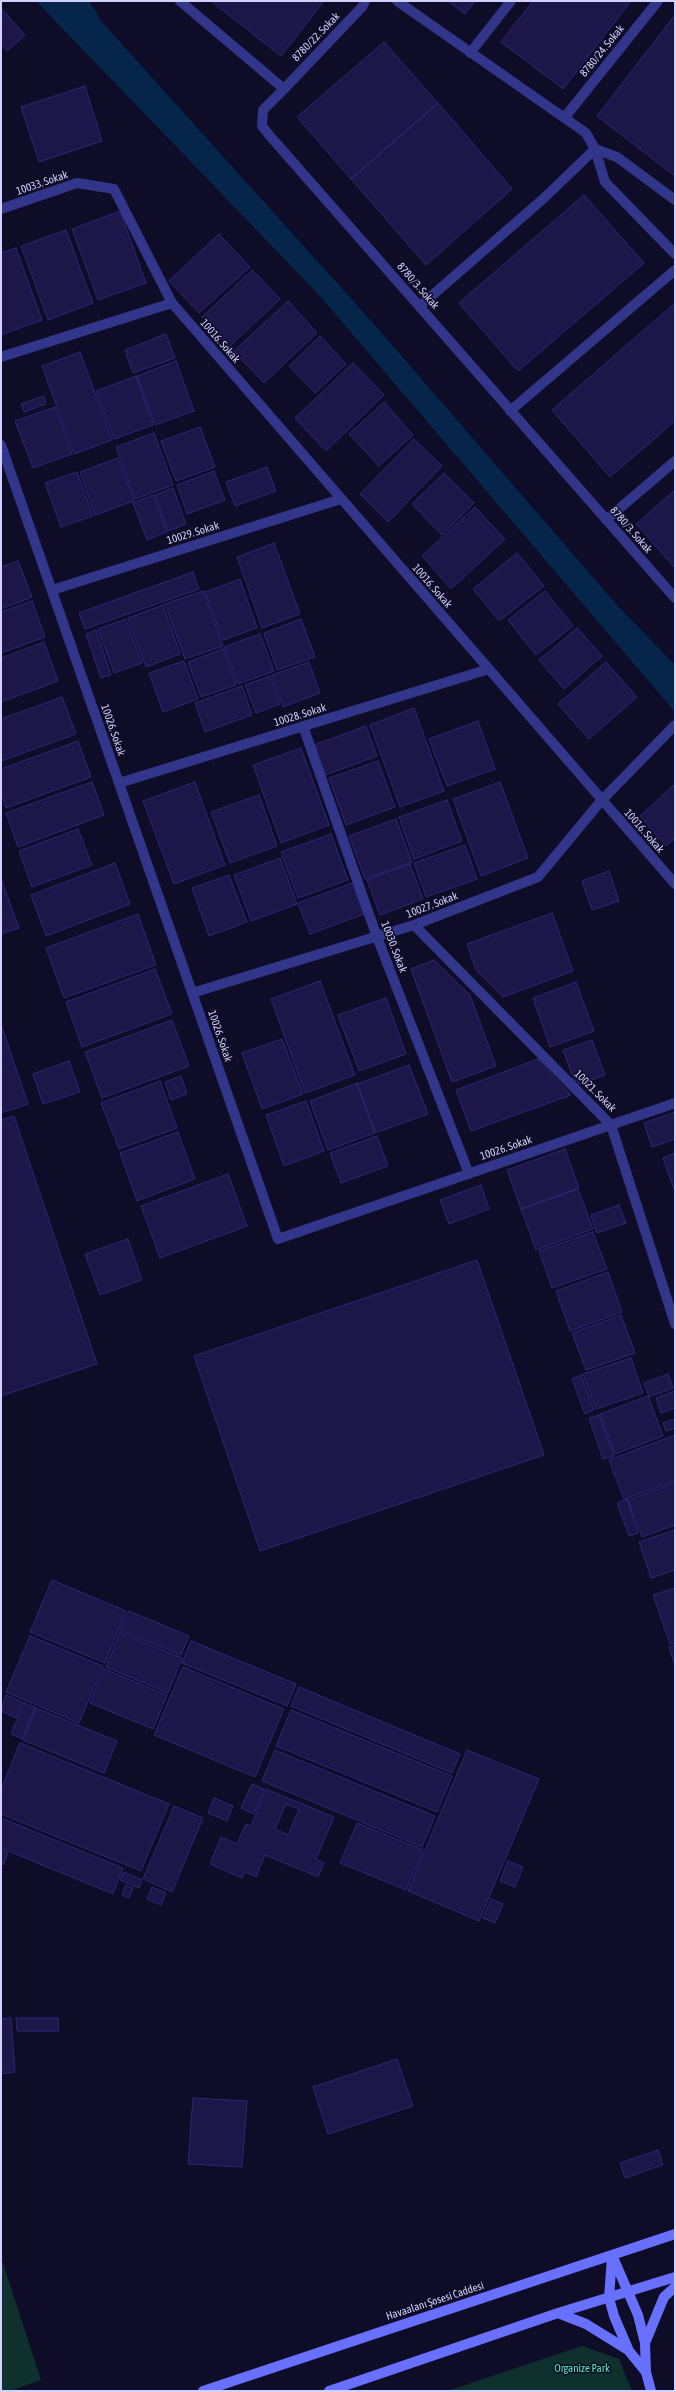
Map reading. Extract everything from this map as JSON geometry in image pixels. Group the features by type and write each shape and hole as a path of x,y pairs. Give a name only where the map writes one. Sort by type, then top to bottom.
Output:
{"street":[{"path":"180,1 284,89"},
{"name":"8780/22. Sokak","path":"284,89 362,7 365,1"},
{"path":"398,1 586,133 595,149 605,182 675,254"},
{"path":"470,53 511,1"},
{"name":"8780/24. Sokak","path":"565,117 658,1"},
{"name":"8780/3. Sokak","path":"284,89 263,110 262,126 675,598"},
{"path":"420,306 543,199 595,149"},
{"path":"595,149 617,157 675,200"},
{"name":"10033. Sokak","path":"1,209 77,183 114,189"},
{"name":"10016. Sokak","path":"114,189 172,303 489,669 601,801 675,884"},
{"path":"510,411 675,270"},
{"path":"1,357 172,303"},
{"name":"10026. Sokak","path":"1,445 278,1239 675,1103"},
{"path":"606,520 675,461"},
{"name":"10029. Sokak","path":"52,590 341,499"},
{"name":"10028. Sokak","path":"119,783 489,669"},
{"name":"10030. Sokak","path":"302,726 377,936 469,1174"},
{"name":"10027. Sokak","path":"192,993 414,925 538,877 601,801 674,726"},
{"name":"10021. Sokak","path":"414,925 611,1125 675,1324"},
{"name":"Havaalanı Şosesi Caddesi","path":"203,2391 675,2234"},
{"path":"612,2255 629,2292 645,2343 646,2372 651,2391"},
{"path":"612,2255 609,2298 614,2316 629,2351 646,2372"},
{"path":"329,2391 558,2314 675,2277"},
{"path":"645,2343 664,2297 675,2287"},
{"path":"558,2314 586,2324 629,2351"}],"green space":[{"path":"1,2257 41,2380 10,2391 1,2391"},
{"name":"Organize Park","path":"582,2346 619,2359 632,2391 447,2391"}],"water":[{"path":"36,1 89,1 102,22 373,323 617,605 675,665 675,712 319,295"}],"building":[{"path":"211,1 324,1 281,56"},
{"path":"448,1 475,1 465,14"},
{"path":"533,1 631,1 563,89 501,42"},
{"path":"1,8 25,35 7,51 1,44"},
{"path":"675,15 675,176 597,116"},
{"path":"384,42 438,103 351,179 297,117"},
{"path":"85,86 102,141 39,162 21,107"},
{"path":"438,103 512,189 426,265 351,179"},
{"path":"584,195 644,263 518,371 459,303"},
{"path":"120,211 146,283 98,300 72,229"},
{"path":"66,230 93,303 48,320 21,246"},
{"path":"219,234 250,267 199,313 169,281"},
{"path":"16,248 42,320 1,335 1,253"},
{"path":"252,270 280,299 229,347 202,317"},
{"path":"288,301 317,333 264,383 234,351"},
{"path":"675,303 675,421 610,477 552,410"},
{"path":"166,334 175,358 133,373 125,350"},
{"path":"320,336 346,364 315,393 289,366"},
{"path":"80,352 112,440 74,454 42,366"},
{"path":"176,361 194,411 155,425 137,376"},
{"path":"353,363 384,395 326,451 295,418"},
{"path":"136,376 153,425 114,439 96,391"},
{"path":"44,396 46,404 24,412 21,404"},
{"path":"384,402 413,435 379,466 349,434"},
{"path":"55,407 72,454 33,468 15,421"},
{"path":"200,427 215,467 176,481 161,441"},
{"path":"154,433 173,485 135,499 116,447"},
{"path":"414,439 442,466 388,522 360,494"},
{"path":"118,458 134,501 95,515 80,472"},
{"path":"267,467 276,491 235,506 226,482"},
{"path":"214,471 225,500 187,514 177,485"},
{"path":"77,472 93,516 61,527 45,483"},
{"path":"444,473 474,503 442,535 412,504"},
{"path":"173,488 186,524 168,531 155,495"},
{"path":"675,490 675,568 636,524"},
{"path":"153,495 167,532 147,540 133,503"},
{"path":"475,507 505,539 451,589 422,556"},
{"path":"274,543 300,614 262,628 237,557"},
{"path":"517,553 544,586 499,621 473,589"},
{"path":"18,561 32,597 1,609 1,567"},
{"path":"193,572 199,589 85,629 79,613"},
{"path":"240,579 257,628 223,640 205,592"},
{"path":"203,591 223,646 185,659 165,604"},
{"path":"545,591 573,626 536,655 508,620"},
{"path":"32,601 45,637 1,653 1,612"},
{"path":"163,605 180,654 146,667 128,618"},
{"path":"126,619 142,663 114,673 98,629"},
{"path":"301,619 315,657 277,670 264,633"},
{"path":"577,628 602,656 564,689 539,660"},
{"path":"96,630 111,675 101,678 86,634"},
{"path":"260,634 274,671 238,684 224,647"},
{"path":"44,642 58,681 1,702 1,658"},
{"path":"223,649 236,685 201,697 188,662"},
{"path":"184,661 198,699 163,712 149,673"},
{"path":"309,662 320,693 283,707 272,675"},
{"path":"606,662 637,697 589,739 558,704"},
{"path":"270,676 280,704 256,713 245,685"},
{"path":"242,686 252,715 205,732 195,703"},
{"path":"62,697 76,734 1,761 1,719"},
{"path":"414,708 444,791 400,807 370,725"},
{"path":"478,721 495,769 447,786 429,739"},
{"path":"366,726 377,756 325,775 314,745"},
{"path":"78,741 91,777 6,808 1,794 1,769"},
{"path":"301,748 329,825 281,843 253,765"},
{"path":"378,761 395,807 346,825 329,778"},
{"path":"92,782 104,815 18,847 6,813"},
{"path":"195,782 225,865 174,884 143,801"},
{"path":"500,782 528,858 481,876 453,799"},
{"path":"675,784 675,838 666,846 640,816"},
{"path":"259,795 277,846 230,863 211,812"},
{"path":"447,800 462,841 414,859 399,817"},
{"path":"396,819 412,862 365,879 349,836"},
{"path":"78,829 92,865 32,887 19,851"},
{"path":"331,834 348,880 298,898 281,852"},
{"path":"465,845 477,879 426,897 414,863"},
{"path":"280,858 297,904 251,921 234,875"},
{"path":"115,863 130,904 46,936 31,895"},
{"path":"410,864 423,899 380,915 367,880"},
{"path":"609,871 619,901 592,910 582,881"},
{"path":"229,875 247,922 209,936 192,888"},
{"path":"1,879 19,928 1,934"},
{"path":"352,883 364,914 310,934 298,903"},
{"path":"552,913 573,971 503,997 476,970 467,944"},
{"path":"138,914 156,965 64,998 46,948"},
{"path":"434,960 470,995 496,1066 452,1082 411,969"},
{"path":"155,969 172,1014 82,1047 66,1002"},
{"path":"320,981 355,1075 305,1093 271,999"},
{"path":"576,982 594,1031 550,1047 533,998"},
{"path":"386,998 406,1054 359,1071 338,1015"},
{"path":"172,1020 189,1066 102,1098 85,1052"},
{"path":"1,1024 28,1104 1,1113"},
{"path":"282,1039 303,1094 262,1109 242,1053"},
{"path":"592,1040 605,1075 576,1085 563,1050"},
{"path":"538,1059 571,1095 471,1131 456,1090"},
{"path":"69,1061 80,1092 43,1104 33,1074"},
{"path":"409,1065 428,1114 375,1133 357,1084"},
{"path":"181,1076 187,1094 171,1100 165,1082"},
{"path":"160,1081 177,1128 119,1149 101,1103"},
{"path":"357,1083 375,1133 328,1150 310,1101"},
{"path":"306,1101 324,1151 284,1166 266,1115"},
{"path":"675,1112 675,1139 652,1147 644,1123"},
{"path":"14,1116 97,1364 1,1396 1,1120"},
{"path":"178,1132 195,1179 137,1201 120,1153"},
{"path":"377,1136 388,1166 341,1183 330,1153"},
{"path":"565,1149 579,1188 521,1209 507,1170"},
{"path":"675,1153 675,1192 663,1158"},
{"path":"228,1174 247,1226 160,1258 141,1206"},
{"path":"481,1185 489,1209 449,1224 440,1200"},
{"path":"578,1189 593,1229 536,1250 521,1209"},
{"path":"619,1205 626,1223 597,1233 591,1215"},
{"path":"593,1232 607,1269 552,1288 539,1251"},
{"path":"128,1239 142,1280 100,1295 85,1254"},
{"path":"477,1260 544,1455 260,1551 194,1356"},
{"path":"608,1272 622,1312 570,1331 556,1291"},
{"path":"621,1315 635,1353 586,1370 572,1333"},
{"path":"631,1358 643,1393 596,1409 583,1374"},
{"path":"668,1374 673,1388 649,1397 644,1383"},
{"path":"581,1375 594,1410 585,1414 572,1379"},
{"path":"675,1391 675,1408 661,1413 656,1398"},
{"path":"648,1396 663,1436 615,1454 600,1414"},
{"path":"599,1415 614,1456 603,1459 589,1418"},
{"path":"675,1419 675,1428 666,1431 663,1423"},
{"path":"675,1435 675,1481 624,1499 609,1460"},
{"path":"675,1483 675,1525 642,1537 628,1500"},
{"path":"627,1499 638,1533 629,1536 617,1503"},
{"path":"675,1530 675,1570 651,1578 639,1542"},
{"path":"52,1580 126,1611 105,1663 30,1632"},
{"path":"675,1588 675,1643 670,1644 653,1595"},
{"path":"129,1611 189,1636 181,1655 120,1630"},
{"path":"120,1632 182,1658 168,1693 106,1667"},
{"path":"30,1636 103,1666 79,1723 6,1692"},
{"path":"191,1641 296,1684 287,1706 182,1663"},
{"path":"675,1645 675,1666 669,1647"},
{"path":"183,1667 284,1709 255,1777 154,1735"},
{"path":"104,1669 167,1695 153,1729 90,1703"},
{"path":"299,1687 460,1754 452,1773 291,1706"},
{"path":"6,1695 22,1702 16,1718 1,1711"},
{"path":"24,1703 35,1707 22,1739 11,1734"},
{"path":"36,1708 117,1741 104,1773 23,1740"},
{"path":"291,1710 452,1776 437,1812 276,1746"},
{"path":"20,1743 169,1804 141,1871 1,1814 1,1789"},
{"path":"275,1750 435,1816 422,1847 262,1781"},
{"path":"467,1750 539,1779 479,1921 408,1891"},
{"path":"252,1784 264,1789 254,1814 241,1808"},
{"path":"266,1789 334,1817 316,1859 324,1863 318,1877 265,1855 256,1877 245,1872 242,1878 210,1864 221,1837 237,1844 246,1824 251,1826","holes":["286,1804 299,1809 288,1835 275,1829"]},
{"path":"214,1798 233,1806 227,1821 208,1813"},
{"path":"174,1806 203,1818 172,1892 143,1879"},
{"path":"1,1818 123,1868 113,1894 1,1848"},
{"path":"357,1823 423,1850 406,1890 340,1863"},
{"path":"1,1850 8,1853 3,1865 1,1864"},
{"path":"508,1861 523,1867 515,1887 500,1881"},
{"path":"124,1872 142,1880 139,1888 120,1880"},
{"path":"126,1885 133,1888 129,1898 122,1895"},
{"path":"152,1887 166,1893 161,1905 147,1899"},
{"path":"491,1899 503,1904 495,1923 483,1918"},
{"path":"11,2018 15,2072 1,2074 1,2019"},
{"path":"16,2018 58,2018 59,2031 17,2031"},
{"path":"397,2059 413,2106 328,2134 313,2087"},
{"path":"193,2098 247,2101 242,2167 188,2164"},
{"path":"658,2150 663,2165 625,2178 620,2163"}]}
